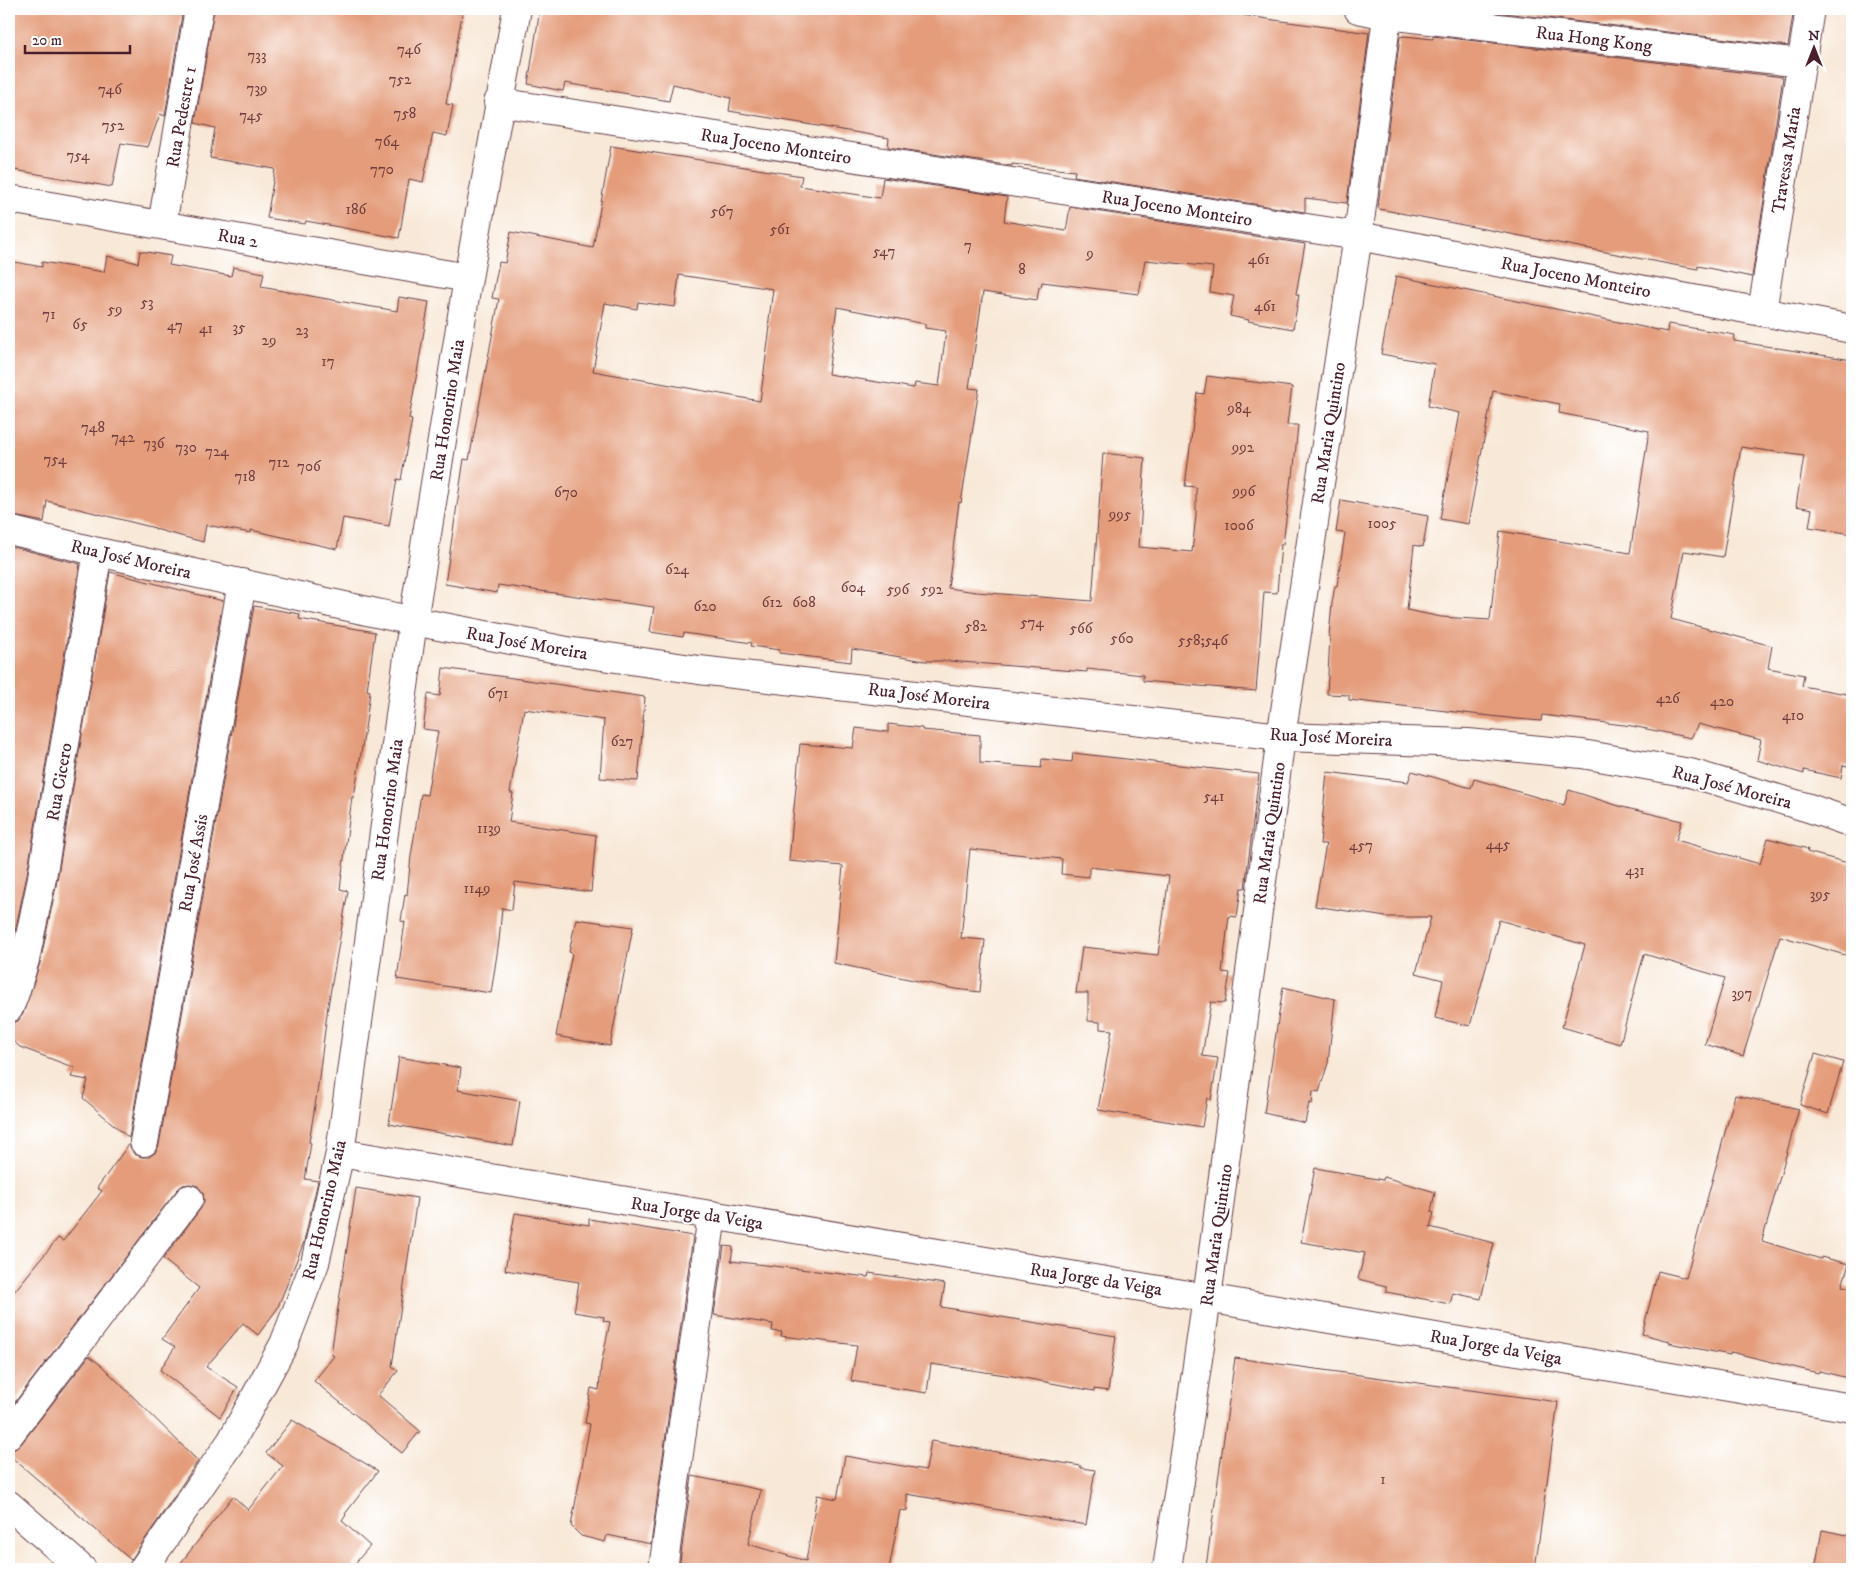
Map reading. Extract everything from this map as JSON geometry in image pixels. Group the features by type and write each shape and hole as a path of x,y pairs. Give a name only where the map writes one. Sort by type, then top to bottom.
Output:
{"street":[{"name":"Rua Pedestre 1","path":"162,225 200,9"},
{"name":"Rua Honorino Maia","path":"143,1569 232,1440 284,1344 315,1263 340,1153 413,621 468,278 498,102 517,9"},
{"name":"Rua Hong Kong","path":"1358,9 1801,63"},
{"name":"Travessa Maria","path":"1762,312 1810,9"},
{"name":"Rua Maria Quintino","path":"1167,1569 1207,1298 1281,736 1358,236 1387,12"},
{"name":"Rua Joceno Monteiro","path":"498,102 1358,236 1852,329"},
{"name":"Rua 2","path":"9,199 468,278"},
{"name":"Rua José Moreira","path":"9,530 98,552 413,621 567,651 699,670 1281,736 1468,743 1582,754 1690,773 1809,808 1852,823"},
{"name":"Rua Cicero","path":"9,1008 26,960 98,552"},
{"name":"Rua José Assis","path":"144,1142 242,583"},
{"name":"Rua Jorge da Veiga","path":"340,1153 1852,1408"},
{"path":"9,1436 189,1199"},
{"path":"662,1569 712,1215"},
{"path":"9,1505 82,1569"}],"building":[{"path":"9,9 183,9 165,116 160,114 148,147 121,143 112,187 9,169"},
{"path":"214,9 463,9 446,104 453,105 447,136 433,133 423,182 409,179 399,238 306,221 305,224 267,218 275,169 210,158 215,128 195,123"},
{"path":"540,9 1218,9 1274,20 1369,33 1347,203 1305,198 1305,212 1074,176 1075,171 1012,164 1012,166 888,147 889,138 729,111 731,98 673,84 669,101 565,83 563,91 528,84"},
{"path":"1469,9 1794,9 1788,46"},
{"path":"1433,36 1783,77 1752,277 1698,266 1698,269 1674,265 1379,209 1400,37 1433,39"},
{"path":"611,146 802,176 800,186 880,198 883,178 1007,197 1004,221 1066,231 1070,207 1305,244 1296,294 1299,295 1293,329 1230,316 1234,296 1210,292 1213,267 1145,260 1139,294 1042,282 1041,287 1039,287 1037,300 983,292 969,388 979,389 961,503 959,502 948,588 1092,601 1103,453 1145,458 1139,547 1192,552 1196,515 1196,487 1185,486 1197,393 1204,394 1207,376 1292,387 1287,425 1298,425 1293,477 1291,477 1283,545 1281,544 1277,593 1264,592 1256,691 1143,681 1143,675 1087,669 1087,672 949,661 925,661 852,649 851,662 779,653 780,650 751,646 752,643 684,633 683,637 650,632 654,607 498,585 497,593 445,584 464,459 469,460 499,299 492,298 499,262 505,263 511,232 593,248","holes":["679,275 773,289 760,401 593,371 605,303 637,309 638,302 675,307","837,307 925,324 925,328 946,331 939,386 915,383 914,388 828,374"]},
{"path":"140,251 171,256 169,265 231,276 233,267 264,273 261,287 355,304 397,311 399,297 429,302 409,419 412,420 401,480 397,479 389,526 343,518 337,549 251,530 251,533 206,525 203,542 47,501 44,522 9,515 9,261 42,267 42,262 104,272 107,256 138,263"},
{"path":"1396,276 1667,332 1668,324 1735,335 1734,341 1852,360 1852,534 1809,527 1812,509 1796,506 1804,456 1741,447 1723,557 1684,551 1671,619 1772,646 1768,668 1804,675 1802,686 1852,695 1852,767 1843,765 1841,778 1804,770 1804,774 1757,760 1761,740 1698,724 1691,738 1632,726 1542,715 1541,721 1517,719 1349,700 1349,695 1327,694 1332,603 1335,586 1337,586 1345,533 1336,532 1341,500 1428,516 1423,547 1414,545 1407,610 1441,617 1490,620 1500,531 1630,553 1649,431 1559,413 1560,404 1493,391 1468,524 1440,519 1460,413 1428,406 1435,364 1381,354"},
{"path":"9,546 80,564 26,880 9,960"},
{"path":"110,572 223,601 129,1138 83,1098 88,1080 71,1077 75,1068 20,1047 9,1038 9,1023 18,1021 23,1014 40,963 56,886"},
{"path":"254,606 300,614 299,619 375,632 367,690 370,691 367,716 354,797 352,797 340,889 348,891 328,1006 305,1179 318,1181 304,1242 277,1309 258,1335 243,1323 206,1367 238,1387 220,1417 160,1370 175,1347 162,1339 199,1288 163,1259 201,1208 204,1201 203,1193 198,1186 190,1184 183,1185 177,1190 9,1410 9,1298 58,1238 63,1241 102,1191 97,1188 129,1144 134,1154 142,1157 149,1157 156,1152 159,1145"},
{"path":"443,668 645,697 638,781 600,778 604,720 524,709 510,793 513,793 509,822 596,835 591,892 515,882 512,910 502,908 491,993 397,979 405,922 401,921 405,894 407,895 421,794 427,795 438,731 423,729 428,694 440,696"},
{"path":"888,724 922,728 922,730 980,735 980,763 1041,768 1042,759 1072,762 1073,753 1259,774 1245,888 1241,888 1237,917 1229,916 1222,972 1230,973 1225,1003 1211,1002 1202,1056 1218,1058 1211,1100 1207,1098 1202,1127 1098,1110 1112,1030 1100,1029 1100,1022 1088,1021 1088,993 1076,993 1082,947 1158,955 1169,876 1089,867 1089,877 1061,874 1062,859 970,849 961,938 985,940 980,992 955,989 834,963 843,866 789,861 800,744 853,748 856,728 888,732"},
{"path":"1412,771 1471,788 1474,779 1564,805 1569,790 1622,807 1682,821 1676,840 1760,864 1768,838 1808,849 1807,852 1852,864 1852,957 1780,936 1743,1056 1705,1044 1725,978 1644,954 1620,1044 1562,1027 1585,945 1499,920 1470,1026 1435,1018 1443,980 1416,973 1431,917 1386,917 1315,906 1326,844 1320,844 1327,772 1408,782"},
{"path":"576,919 633,927 610,1046 556,1036 572,953 569,952"},
{"path":"1283,987 1335,999 1328,1063 1319,1092 1313,1091 1312,1104 1309,1103 1305,1123 1264,1113"},
{"path":"1815,1054 1843,1062 1828,1114 1800,1105"},
{"path":"399,1057 461,1068 458,1090 520,1101 513,1146 389,1124"},
{"path":"1735,1095 1799,1109 1762,1241 1821,1259 1821,1257 1849,1264 1842,1286 1852,1288 1852,1379 1819,1371 1818,1373 1731,1352 1730,1355 1669,1343 1669,1341 1642,1334 1658,1271 1686,1278"},
{"path":"1315,1168 1383,1180 1384,1177 1435,1192 1431,1212 1434,1213 1430,1227 1494,1243 1481,1299 1453,1293 1450,1304 1386,1292 1386,1286 1358,1279 1365,1253 1301,1242"},
{"path":"356,1188 417,1198 392,1366 398,1371 378,1395 420,1431 402,1453 314,1381 334,1356 331,1354"},
{"path":"515,1213 589,1225 589,1219 693,1236 651,1544 607,1535 605,1542 581,1536 571,1526 590,1424 585,1423 591,1388 599,1390 601,1365 610,1322 603,1321 604,1317 574,1312 579,1282 505,1270"},
{"path":"724,1246 733,1247 731,1261 868,1277 869,1273 945,1284 941,1307 1116,1336 1108,1391 1094,1389 1094,1391 1019,1377 931,1364 927,1393 851,1381 857,1345 781,1336 782,1332 772,1331 773,1324 714,1315"},
{"path":"89,1356 101,1365 198,1461 131,1560 9,1455 9,1450 15,1449 21,1444"},
{"path":"1235,1358 1558,1402 1535,1569 1223,1569 1206,1567"},
{"path":"292,1420 378,1471 345,1514 342,1521 370,1546 350,1569 176,1569 233,1496 248,1510 283,1466 266,1453"},
{"path":"931,1441 1081,1466 1081,1468 1095,1470 1086,1525 907,1494 907,1511 900,1510 889,1569 679,1569 692,1476 761,1490 748,1544 806,1561 817,1495 837,1499 845,1456 926,1470"},
{"path":"1822,1530 1852,1536 1852,1569 1815,1569"}]}
